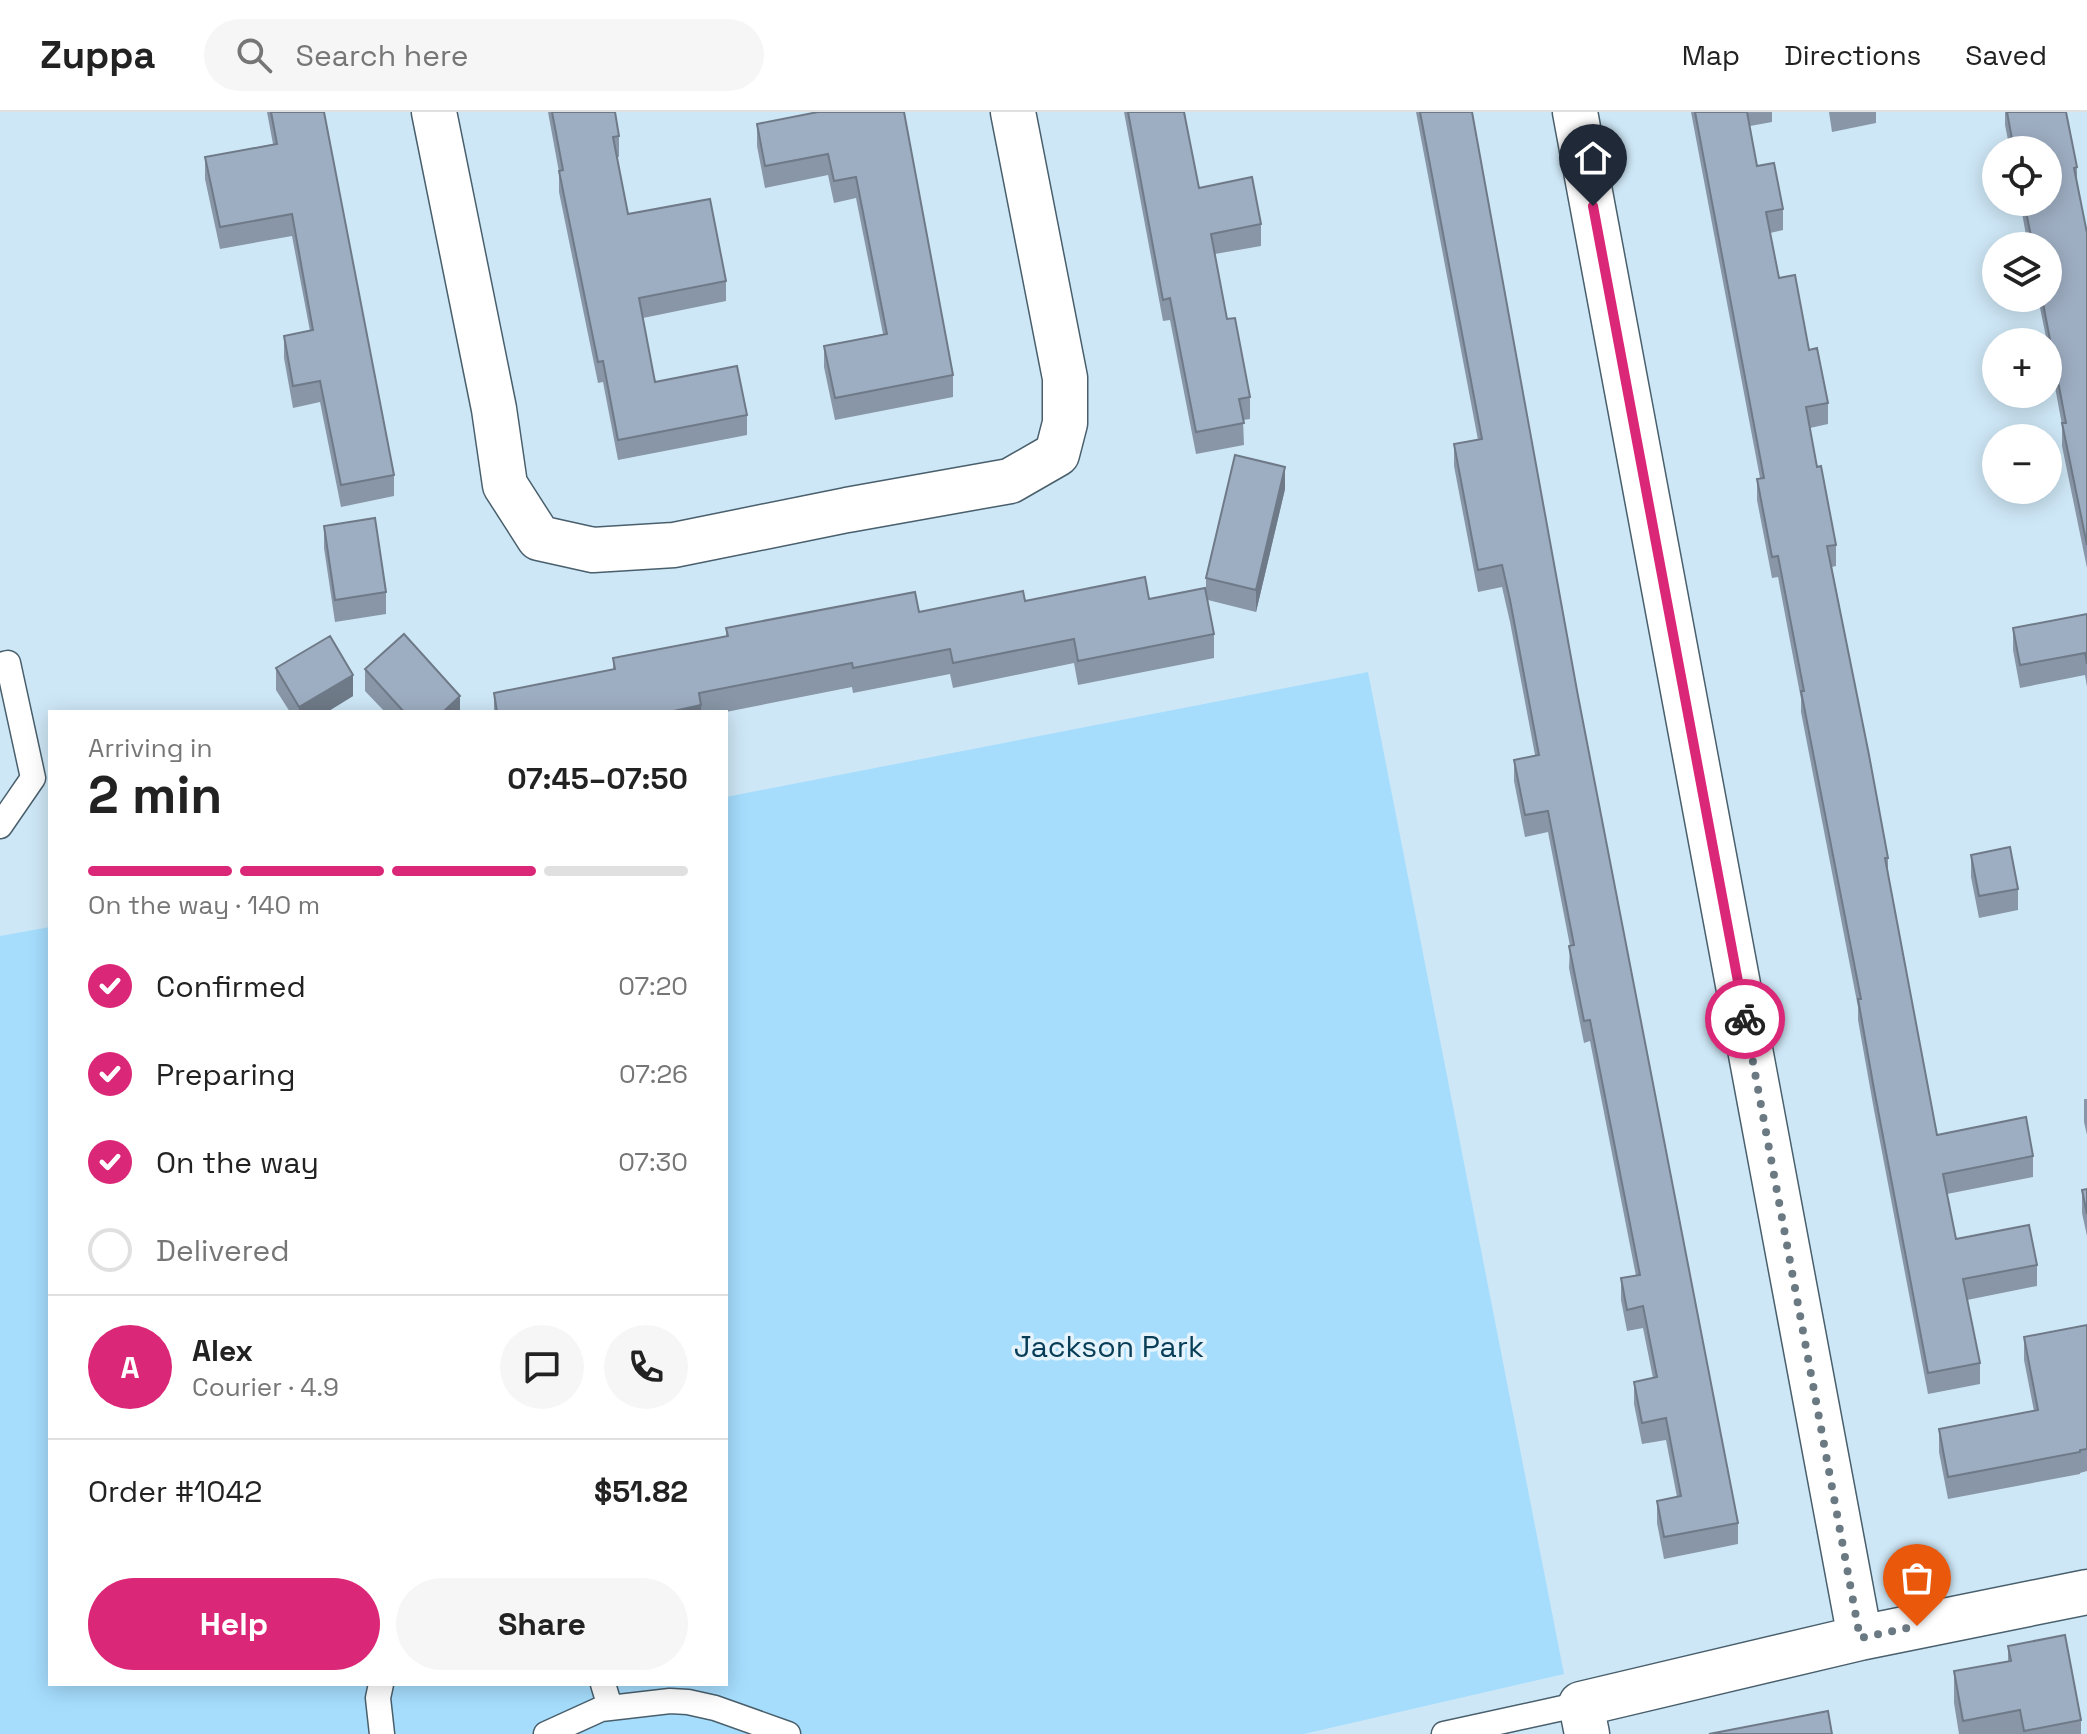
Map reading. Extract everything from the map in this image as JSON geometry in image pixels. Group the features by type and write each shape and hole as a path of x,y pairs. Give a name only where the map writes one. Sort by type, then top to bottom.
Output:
{"street":[{"path":"434,112 494,409 505,485 539,538 593,550 674,545 1010,481 1057,454 1065,423 1065,378 1013,112"},
{"path":"1575,112 1860,1638"},
{"path":"1584,1719 1860,1638 2087,1592"}],"lane":[{"path":"0,665 8,663 33,778 0,826"},
{"path":"381,1686 378,1698 382,1734"},
{"path":"546,1734 588,1714 607,1696 688,1702 715,1708 788,1734"},
{"path":"1444,1734 1584,1719"}],"green space":[{"name":"Jackson Park","path":"1368,672 1564,1674 1304,1734 0,1734 0,936 48,927 48,1686 728,1686 728,797"}],"building":[{"path":"271,112 324,112 394,475 341,485 320,381 293,386 284,336 313,330 292,214 220,227 205,157 277,144"},
{"path":"552,112 615,112 619,136 613,137 628,214 710,199 726,281 639,298 655,382 737,366 747,415 618,440 603,361 598,362 559,171 563,170"},
{"path":"818,112 904,112 953,375 835,398 824,346 887,334 856,177 834,181 828,154 765,166 757,124"},
{"path":"1128,112 1184,112 1199,188 1252,177 1261,224 1211,234 1227,319 1235,318 1250,397 1239,399 1244,423 1196,432 1170,298 1163,300"},
{"path":"1420,112 1472,112 1578,696 1738,1523 1664,1537 1657,1501 1681,1496 1666,1418 1642,1423 1634,1382 1657,1377 1643,1306 1627,1310 1621,1278 1640,1275 1590,1020 1584,1021 1569,946 1574,945 1548,811 1525,815 1514,760 1539,755 1510,600 1502,565 1478,570 1454,444 1482,439"},
{"path":"1695,112 1747,112 1757,166 1774,163 1783,209 1766,212 1779,278 1795,275 1809,350 1817,348 1828,403 1806,407 1836,545 1827,546 1869,755 1937,1135 2026,1117 2033,1156 1943,1174 1956,1239 2029,1225 2037,1265 1963,1279 1980,1363 1928,1373 1874,1089 1858,999 1861,999 1801,691 1804,691 1778,556 1772,557 1757,479 1764,478"},
{"path":"2007,112 2066,112 2087,233 2087,545 2062,423 2066,423 2062,402 2062,328 2048,328 2045,312 2062,312 2062,232 2030,232 2027,216 2062,216 2062,136 2011,136"},
{"path":"1235,455 1285,467 1256,590 1206,578"},
{"path":"375,518 386,592 335,600 324,526"},
{"path":"1145,577 1149,599 1205,588 1214,634 1078,661 1074,639 953,663 950,649 853,668 852,663 699,693 701,705 678,710 497,710 494,693 615,669 613,658 728,636 726,628 915,592 919,612 1023,591 1025,601"},
{"path":"2087,614 2087,664 2085,653 2020,665 2013,628"},
{"path":"404,634 460,696 445,710 402,710 365,669"},
{"path":"330,636 353,675 299,707 276,668"},
{"path":"2010,847 2018,889 1979,896 1971,855"},
{"path":"2087,1189 2087,1214 2082,1190"},
{"path":"2087,1325 2087,1449 1948,1477 1939,1429 2038,1410 2024,1337"},
{"path":"2065,1635 2081,1720 2024,1731 2020,1710 1963,1721 1954,1671 2011,1661 2008,1646"},
{"path":"1828,1711 1832,1734 1709,1734"}],"way so far":[{"path":"1745,1019 1860,1638 1917,1626"}],"route":[{"path":"1593,206 1745,1019"}]}
